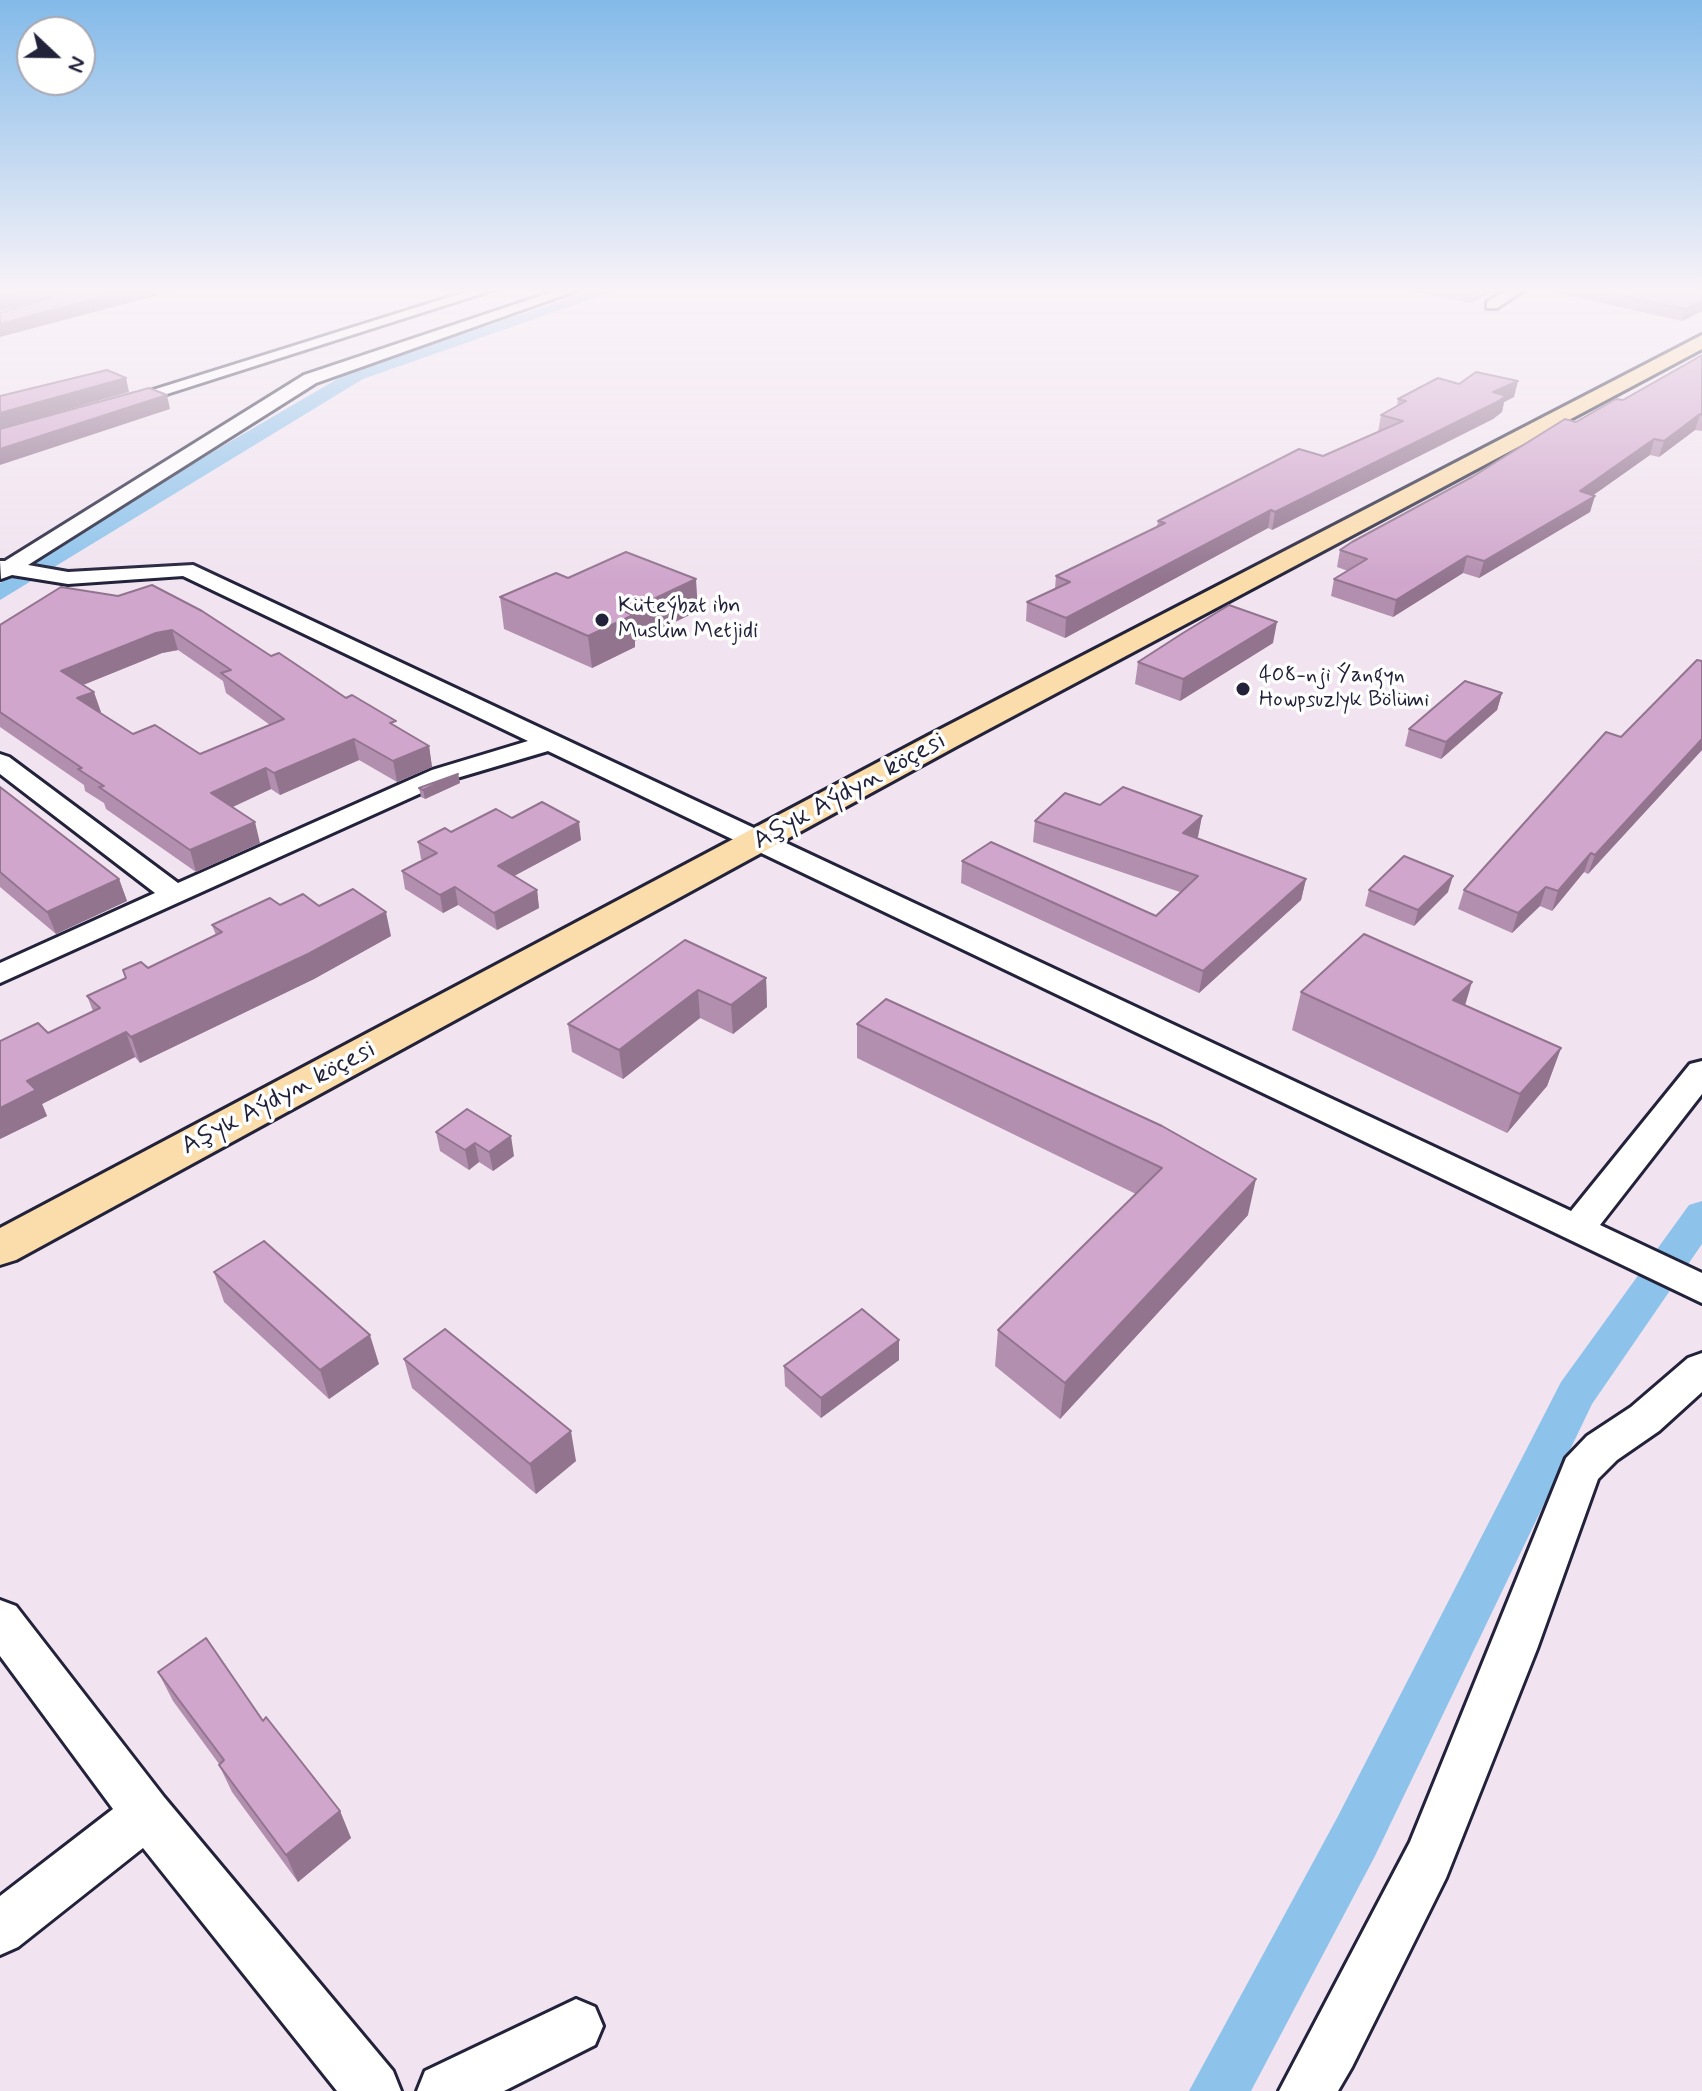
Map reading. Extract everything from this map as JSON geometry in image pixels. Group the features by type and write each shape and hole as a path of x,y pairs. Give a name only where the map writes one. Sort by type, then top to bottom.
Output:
{"main road":[{"name":"Aşyk Aýdyn köçesi","path":"0,1248 1616,387"}],"street":[{"path":"96,410 172,387"},
{"path":"3,570 298,387"},
{"path":"3,570 68,578 186,569 1586,1231 1702,1289"},
{"path":"0,974 441,775 549,743"},
{"path":"0,762 175,895"},
{"path":"1586,1231 1702,1072"},
{"path":"1307,2091 1333,2048 1428,1860 1519,1636 1581,1470 1602,1448 1645,1419 1702,1369"},
{"path":"0,1620 147,1814 373,2091"},
{"path":"0,1929 147,1814"},
{"path":"445,2091 576,2026"}],"building":[{"path":"39,387 95,387 0,413 0,396"},
{"path":"1422,387 1505,387 1493,392 1506,396 1275,512 1271,510 1066,618 1027,602 1070,582 1056,576 1165,523 1158,521 1299,449 1323,456 1403,421 1381,415 1406,401 1398,399"},
{"path":"1647,387 1702,387 1702,415 1664,441 1654,439 1580,491 1595,496 1484,561 1467,556 1396,600 1334,579 1367,559 1340,550 1352,542 1472,477 1565,419 1576,422 1616,399 1623,400"},
{"path":"149,388 167,395 0,449 0,429"},
{"path":"626,552 696,579 626,612 633,615 588,636 500,597 556,573 568,578"},
{"path":"152,585 202,611 271,656 279,653 346,698 352,695 396,721 390,723 429,746 393,761 354,739 274,773 266,768 211,793 255,822 190,850 99,787 104,786 78,769 82,768 0,712 0,625 61,587 118,596","holes":["172,630 231,670 221,673 284,719 200,754 155,725 133,734 77,698 94,692 61,671 156,633"]},
{"path":"1229,605 1277,622 1183,679 1138,662 1183,633"},
{"path":"1697,660 1702,661 1702,739 1595,855 1591,853 1558,891 1546,887 1518,913 1464,890 1606,732 1621,737"},
{"path":"1465,681 1502,693 1446,742 1409,729"},
{"path":"458,774 423,790 419,788"},
{"path":"0,787 119,879 47,912 0,872"},
{"path":"1123,787 1202,816 1183,833 1306,879 1203,971 962,861 991,842 1156,916 1198,876 1035,821 1065,793 1100,805"},
{"path":"542,802 579,822 498,866 537,890 494,913 455,887 440,895 402,871 437,853 418,842 445,828 451,832 496,809 512,818"},
{"path":"1404,856 1453,876 1418,910 1369,890"},
{"path":"353,889 386,912 308,954 131,1037 126,1032 27,1081 36,1090 0,1108 0,1041 38,1023 48,1033 100,1008 87,996 126,978 123,970 141,962 148,968 222,932 212,925 270,898 280,905 303,894 319,906"},
{"path":"1364,934 1472,982 1453,1000 1561,1048 1520,1094 1301,992"},
{"path":"685,940 766,978 731,1005 698,990 619,1050 568,1024"},
{"path":"886,999 1162,1126 1256,1179 1065,1383 998,1330 1162,1168 857,1024"},
{"path":"467,1109 511,1136 489,1152 475,1143 465,1150 436,1132"},
{"path":"264,1241 370,1335 320,1370 214,1272"},
{"path":"862,1309 899,1340 821,1398 784,1366"},
{"path":"445,1329 571,1431 530,1464 404,1359"},
{"path":"206,1638 263,1721 266,1717 340,1811 286,1855 219,1765 224,1760 158,1672"}],"waterway":[{"path":"0,593 187,475 337,387"},
{"path":"1219,2091 1356,1837 1576,1394 1702,1215"}],"place":[{"name":"Küteýbat ibn Muslim Metjidi","path":"602,620"},
{"name":"408-nji Ýangyn Howpsuzlyk Bölümi","path":"1243,689"}]}
